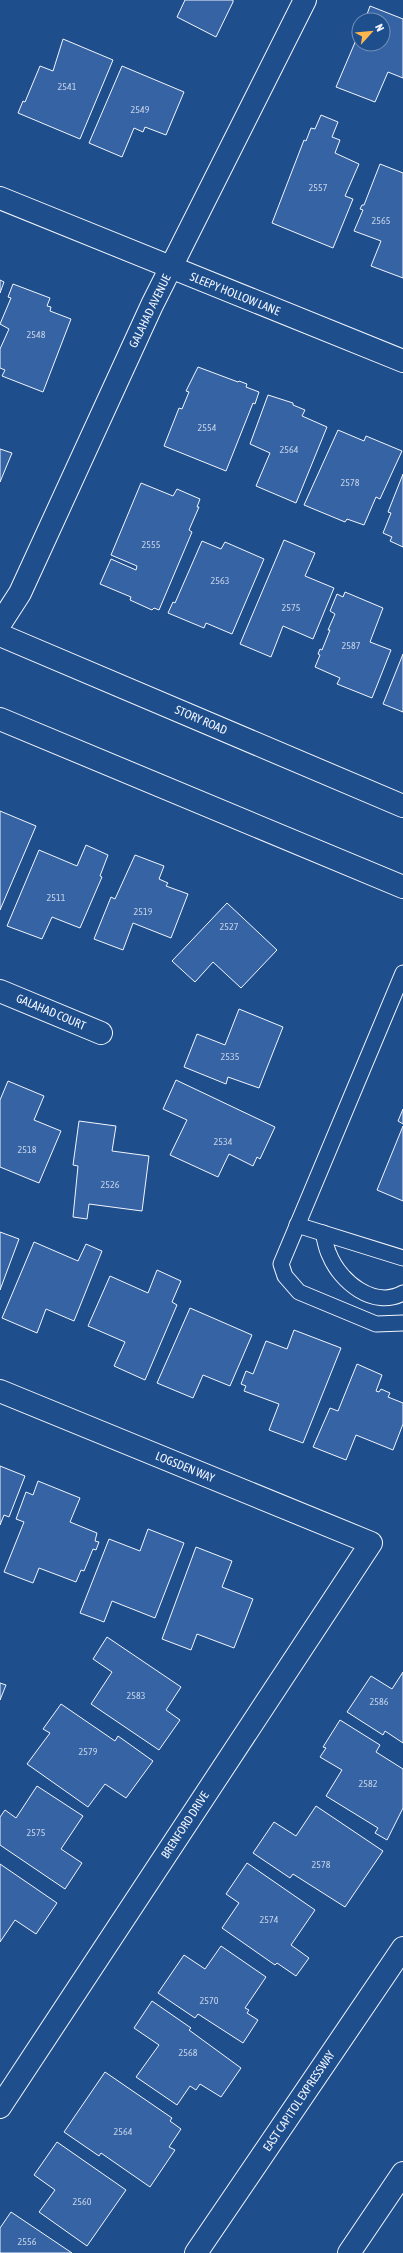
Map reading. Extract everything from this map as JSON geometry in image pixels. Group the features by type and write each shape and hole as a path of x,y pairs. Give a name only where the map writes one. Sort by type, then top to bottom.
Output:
{"main road":[{"name":"GALAHAD AVENUE","path":"0,624 20,593 170,268 305,0"},
{"name":"SLEEPY HOLLOW LANE","path":"0,198 403,361"},
{"name":"STORY ROAD","path":"0,635 403,806"},
{"path":"0,719 403,887"},
{"name":"GALAHAD COURT","path":"0,991 101,1033"},
{"name":"LOGSDEN WAY","path":"0,1391 371,1543"},
{"name":"BRENFORD DRIVE","path":"0,2108 371,1543"},
{"name":"EAST CAPITOL EXPRESSWAY","path":"196,2253 403,1948"},
{"path":"349,2253 403,2173"}],"lane":[{"path":"403,973 281,1264 285,1276 299,1292 376,1324 403,1323"},
{"path":"297,1226 403,1258"},
{"path":"323,1233 330,1256 344,1277 366,1295 386,1299 403,1293"}],"building":[{"path":"185,0 233,0 216,37 177,17"},
{"path":"370,6 385,12 368,12"},
{"path":"391,14 403,19 403,78 388,72 375,102 336,87 351,52 391,52"},
{"path":"63,39 113,60 80,139 18,113 23,101 25,102 40,66 53,71"},
{"path":"122,66 184,92 166,135 145,127 143,132 134,128 122,157 89,143"},
{"path":"321,115 338,122 332,137 340,140 335,153 359,164 345,196 353,199 333,248 272,223 304,140 306,141 311,128 315,129"},
{"path":"380,164 403,173 403,278 371,266 381,241 354,231 363,210 360,209 362,205 364,205"},
{"path":"0,280 4,282 0,293"},
{"path":"13,284 50,298 47,306 51,307 50,311 71,319 43,392 2,376 5,370 0,368 0,349 9,329 0,324 11,298 8,297"},
{"path":"198,367 247,384 246,387 259,392 255,404 253,403 226,471 164,446 179,408 182,409 189,392 186,391"},
{"path":"268,395 293,403 293,405 305,410 302,416 327,427 296,503 256,486 270,453 250,444"},
{"path":"338,430 364,441 366,436 402,451 380,499 376,497 364,525 347,519 345,522 304,505"},
{"path":"0,449 12,453 0,482"},
{"path":"403,474 403,547 390,541 392,537 383,533 391,513 388,512"},
{"path":"141,483 173,496 177,489 200,499 197,507 199,507 189,530 192,532 159,610 154,608 152,610 130,600 131,597 100,584 111,559 136,570 137,566 111,555"},
{"path":"284,540 315,553 305,576 334,588 313,639 283,626 271,657 240,644"},
{"path":"202,541 221,549 225,542 264,559 232,634 206,623 204,628 168,613 173,602 175,603"},
{"path":"345,592 383,608 370,642 391,650 372,698 337,684 340,678 315,667 320,655 318,654 320,649 322,650 335,614 330,611 337,594 343,597"},
{"path":"403,654 403,712 383,704"},
{"path":"0,811 36,826 0,910"},
{"path":"86,845 108,855 100,876 102,877 80,928 52,917 42,939 7,926 39,850 77,866"},
{"path":"135,855 164,866 159,879 168,883 166,886 188,894 171,938 133,923 123,950 94,939 111,897 115,899"},
{"path":"227,903 277,950 241,988 213,962 195,982 172,961"},
{"path":"239,1009 283,1027 259,1088 228,1077 226,1084 184,1067 197,1034 225,1045"},
{"path":"176,1080 275,1127 260,1159 257,1157 253,1166 229,1154 218,1177 170,1155 187,1120 163,1109"},
{"path":"8,1081 44,1096 34,1120 61,1131 39,1183 0,1167 0,1100"},
{"path":"403,1109 403,1124 398,1121"},
{"path":"79,1121 116,1126 112,1151 149,1156 142,1211 89,1204 87,1219 73,1217 78,1166 73,1165"},
{"path":"403,1126 403,1201 377,1190"},
{"path":"0,1232 19,1239 0,1290"},
{"path":"34,1242 78,1261 86,1244 102,1251 74,1321 46,1309 37,1333 2,1318"},
{"path":"157,1270 181,1281 172,1302 177,1305 145,1380 114,1366 125,1342 88,1326 110,1276 148,1293"},
{"path":"190,1308 252,1335 230,1386 203,1375 193,1398 157,1383"},
{"path":"294,1330 341,1348 303,1443 269,1430 279,1404 244,1391 246,1386 241,1384 246,1371 253,1374 266,1341 287,1349"},
{"path":"357,1364 382,1375 376,1391 379,1392 381,1389 390,1393 388,1397 403,1403 403,1424 393,1450 356,1435 346,1460 313,1447 330,1408 338,1411"},
{"path":"0,1466 25,1476 9,1517 4,1515 0,1525"},
{"path":"38,1481 80,1498 70,1522 97,1533 95,1541 99,1542 96,1550 93,1549 84,1571 81,1570 76,1582 39,1568 33,1583 4,1572 24,1522 16,1519 26,1492 33,1495"},
{"path":"148,1529 184,1543 155,1618 112,1601 104,1622 80,1613 109,1539 140,1551"},
{"path":"196,1547 232,1561 222,1587 253,1599 234,1648 197,1634 191,1650 162,1639"},
{"path":"107,1637 181,1687 166,1710 180,1720 159,1750 91,1704 112,1672 93,1659"},
{"path":"403,1672 403,1743 385,1731 383,1735 347,1712 371,1676 392,1689"},
{"path":"0,1683 6,1685 0,1700"},
{"path":"61,1704 115,1741 118,1736 153,1761 126,1798 105,1784 88,1807 27,1764 50,1733 43,1729"},
{"path":"340,1720 380,1745 376,1752 403,1769 403,1808 387,1840 375,1833 378,1828 326,1796 342,1770 320,1757 326,1748 323,1747"},
{"path":"37,1786 83,1816 61,1849 82,1863 65,1889 0,1845 0,1817 5,1810 16,1818"},
{"path":"316,1806 383,1851 345,1907 293,1874 290,1878 253,1853 274,1822 296,1836"},
{"path":"247,1863 315,1910 291,1945 309,1958 296,1976 277,1963 275,1965 222,1928 239,1903 226,1894"},
{"path":"0,1864 57,1903 36,1934 15,1920 0,1942"},
{"path":"221,1946 266,1977 245,2008 249,2010 247,2013 258,2020 243,2043 198,2014 195,2018 158,1993 184,1955 205,1969"},
{"path":"152,2001 191,2028 189,2030 241,2068 221,2097 200,2084 196,2090 190,2086 177,2105 136,2077 159,2045 134,2028"},
{"path":"105,2072 172,2118 170,2121 181,2129 169,2147 175,2150 150,2187 101,2153 99,2156 64,2132"},
{"path":"57,2142 126,2190 87,2246 39,2212 55,2190 34,2175"},
{"path":"11,2212 72,2253 0,2253 0,2228"}]}
